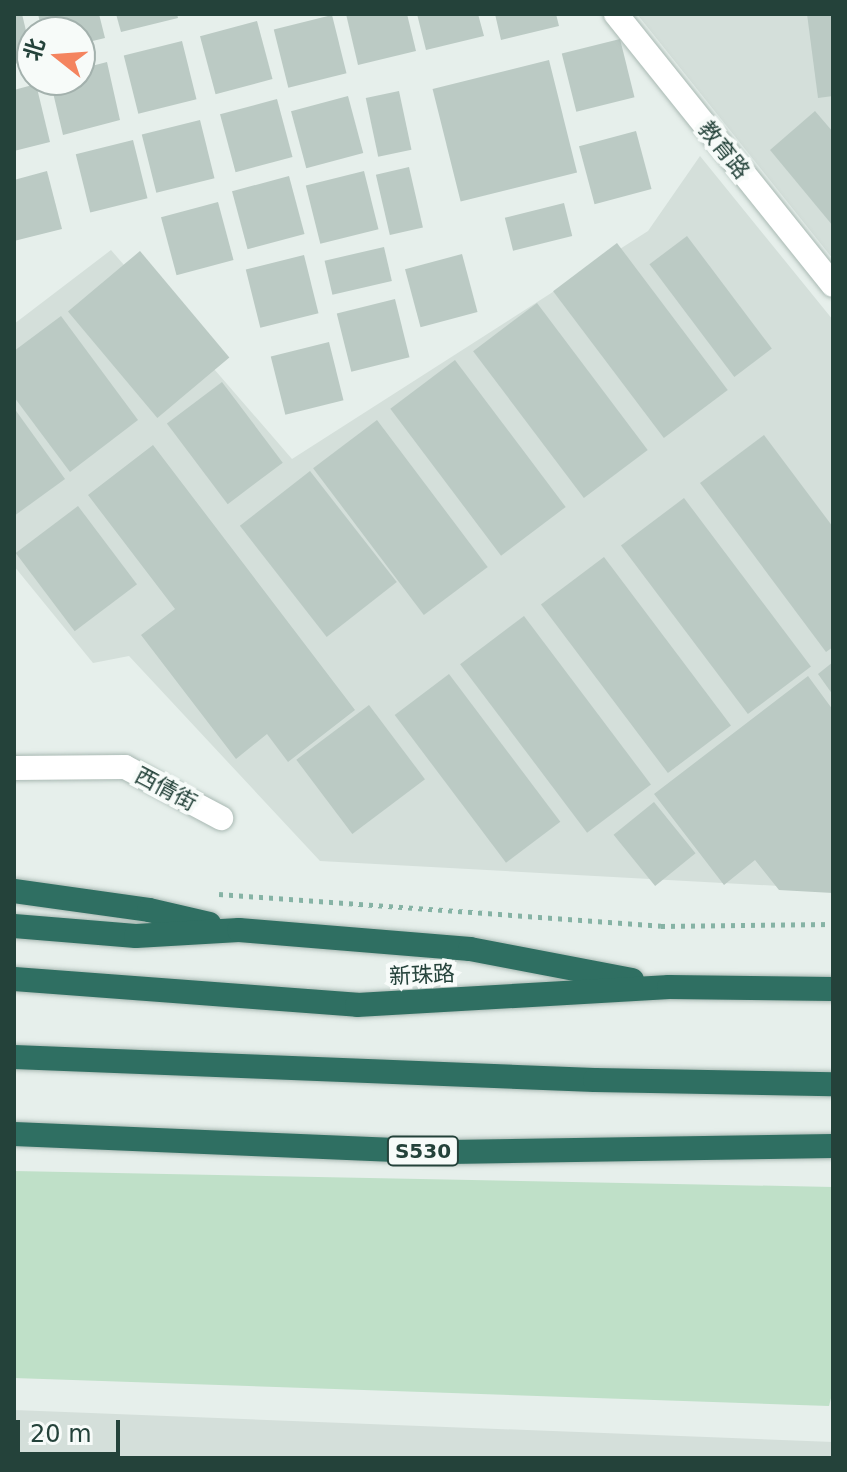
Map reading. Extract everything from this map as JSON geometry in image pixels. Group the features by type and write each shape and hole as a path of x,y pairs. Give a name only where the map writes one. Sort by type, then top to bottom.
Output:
{"highway":[{"path":"14,891 149,910 239,930 470,949 669,987"},
{"path":"14,926 136,936 239,930"},
{"name":"新珠路","path":"14,979 357,1005 669,987 833,989"},
{"path":"14,1057 183,1067 833,1084"},
{"name":"S530","path":"14,1134 449,1152 833,1146"}],"street":[{"name":"教育路","path":"616,14 833,285"},
{"name":"西倩街","path":"14,768 125,767 221,818"}],"path":[{"path":"217,894 661,926 833,924"}],"shaded area":[{"path":"637,14 833,14 833,259"},
{"path":"700,156 833,320 833,889 320,861 129,656 93,663 14,566 14,324 111,250 292,459 648,231"},
{"path":"14,1410 833,1442 833,1458 14,1458"}],"green space":[{"path":"14,1171 833,1187 833,1390 829,1406 14,1378"}],"building":[{"path":"14,14 22,14 16,16 14,64"},
{"path":"99,14 105,38 96,40 96,16 38,16"},
{"path":"116,14 177,14 178,18 121,32"},
{"path":"346,14 407,14 416,51 358,65"},
{"path":"417,14 478,14 484,36 426,50"},
{"path":"495,14 556,14 559,26 501,40"},
{"path":"807,14 833,14 833,96 818,98"},
{"path":"332,15 347,73 288,88 274,30"},
{"path":"257,21 273,79 216,94 200,36"},
{"path":"620,39 635,97 576,112 562,54"},
{"path":"182,41 197,99 138,114 124,56"},
{"path":"549,60 577,173 461,202 433,89"},
{"path":"107,62 120,120 63,135 54,96 96,96 96,65"},
{"path":"14,90 16,96 39,96 50,142 14,151"},
{"path":"399,91 411,150 378,157 366,98"},
{"path":"348,96 363,153 306,168 291,111"},
{"path":"277,99 293,157 236,172 220,114"},
{"path":"815,111 833,132 833,226 770,150"},
{"path":"200,120 215,178 156,193 142,135"},
{"path":"636,131 652,189 595,204 579,146"},
{"path":"133,140 148,198 90,212 76,154"},
{"path":"409,167 423,227 390,235 376,175"},
{"path":"47,171 62,229 14,241 14,180"},
{"path":"364,171 379,229 320,244 306,186"},
{"path":"289,176 305,234 248,249 232,191"},
{"path":"218,202 234,260 177,275 161,217"},
{"path":"564,203 572,236 513,251 505,218"},
{"path":"687,236 772,349 734,377 649,264"},
{"path":"617,243 728,390 664,438 553,291"},
{"path":"384,247 392,281 332,295 325,261"},
{"path":"140,251 229,357 157,418 68,311"},
{"path":"462,254 478,312 421,327 405,269"},
{"path":"304,255 319,313 260,328 246,270"},
{"path":"395,299 410,357 351,372 337,314"},
{"path":"537,303 648,450 584,498 473,351"},
{"path":"61,316 138,420 70,472 14,397 14,351"},
{"path":"329,342 344,400 285,415 271,357"},
{"path":"455,360 566,507 501,556 390,409"},
{"path":"222,382 283,463 228,504 167,424"},
{"path":"14,408 65,479 14,516"},
{"path":"377,420 488,567 424,615 313,468"},
{"path":"764,435 833,527 833,647 826,652 700,483"},
{"path":"153,445 355,710 288,762 267,734 236,759 141,635 175,609 88,495"},
{"path":"310,471 397,582 327,637 240,526"},
{"path":"684,498 811,667 748,714 621,546"},
{"path":"78,506 137,584 75,631 16,553"},
{"path":"604,557 731,726 668,773 541,605"},
{"path":"524,616 651,785 587,833 460,664"},
{"path":"833,662 833,695 818,674"},
{"path":"449,674 560,822 506,863 395,715"},
{"path":"808,676 833,710 833,893 779,890 755,860 724,885 654,794"},
{"path":"369,705 425,779 352,834 296,760"},
{"path":"654,802 696,853 655,886 614,835"}]}
